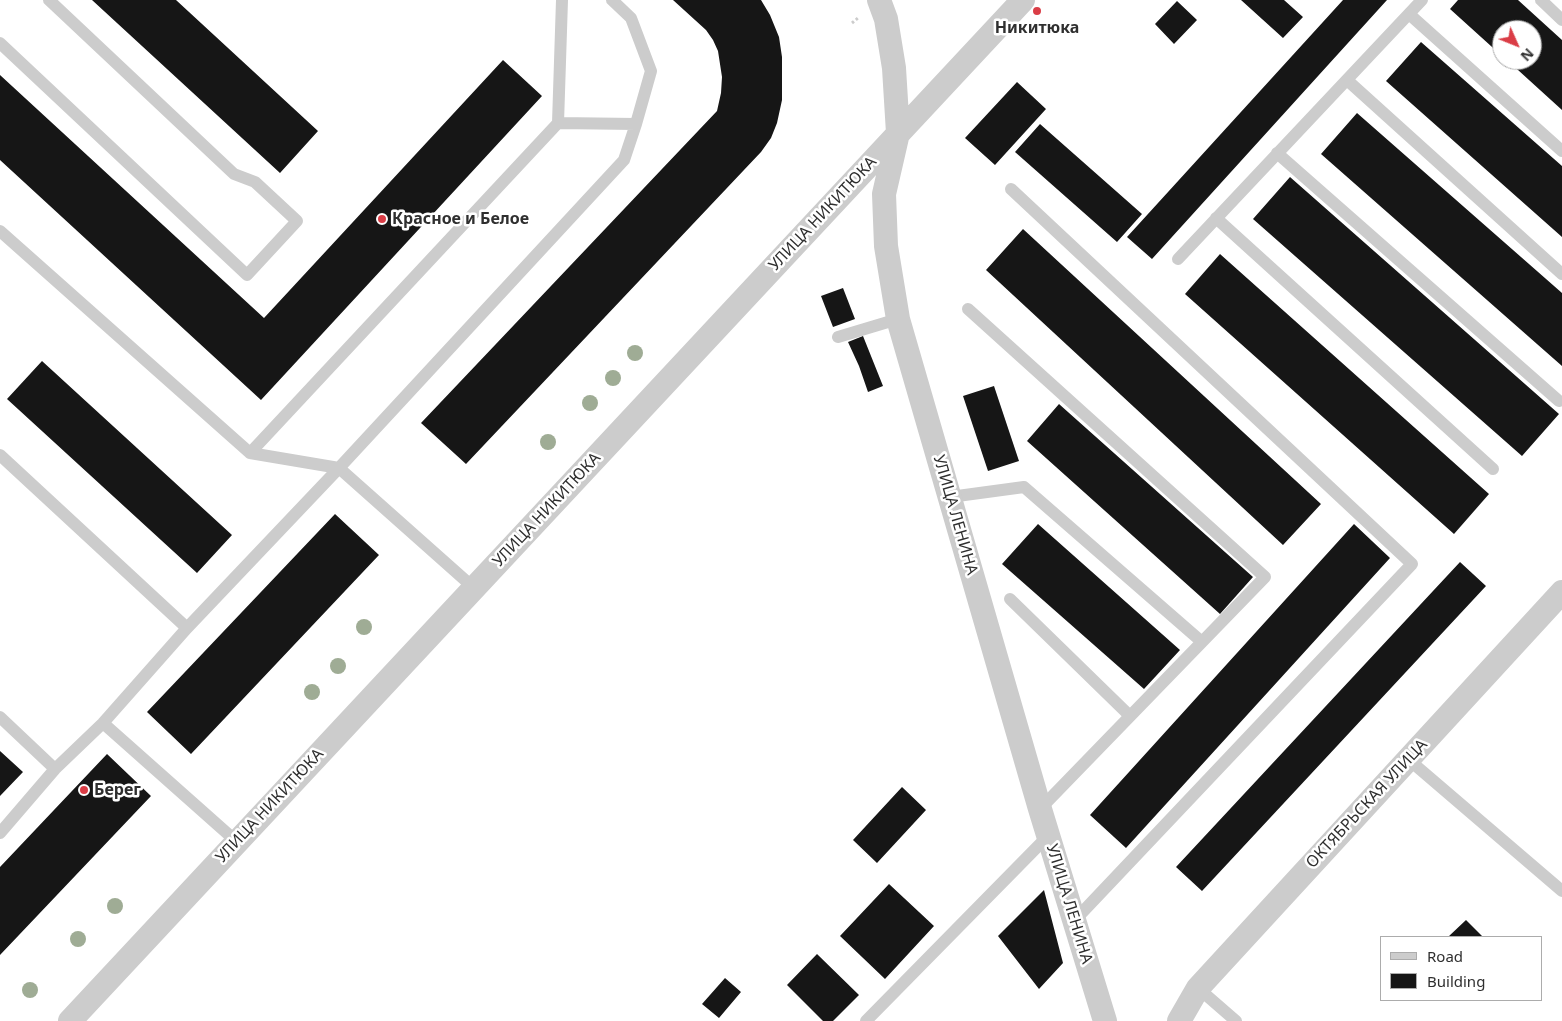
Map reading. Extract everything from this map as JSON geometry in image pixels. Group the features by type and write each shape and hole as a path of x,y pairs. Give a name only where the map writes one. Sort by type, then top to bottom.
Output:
{"street":[{"name":"УЛИЦА ЛЕНИНА","path":"879,0 886,19 894,68 898,133 884,194 886,246 898,318 1040,809 1105,1021"},
{"name":"УЛИЦА НИКИТЮКА","path":"70,1021 1023,0"},
{"name":"ОКТЯБРЬСКАЯ УЛИЦА","path":"1179,1021 1198,988 1562,592"}],"lane":[{"path":"0,43 246,275 297,221 255,182 234,174 49,0"},
{"path":"250,453 558,123 562,0"},
{"path":"0,833 55,769 103,723 187,628 340,468 624,160 651,71 631,18 612,0"},
{"path":"1178,259 1422,0"},
{"path":"1541,0 1562,20"},
{"path":"1409,14 1562,151"},
{"path":"1347,80 1562,274"},
{"path":"558,123 636,124"},
{"path":"1277,153 1558,401"},
{"path":"1011,189 1412,564 1074,921"},
{"path":"1216,218 1493,469"},
{"path":"0,231 250,453 340,468 474,588"},
{"path":"968,309 1265,577 1040,809"},
{"path":"838,337 898,318"},
{"path":"0,454 187,628"},
{"path":"950,498 1024,487 1202,642"},
{"path":"1010,599 1130,716"},
{"path":"0,717 55,769"},
{"path":"103,723 237,842"},
{"path":"1408,759 1562,891"},
{"path":"866,1021 1048,836"},
{"path":"1198,988 1236,1021"}],"building":[{"path":"92,0 176,0 318,131 280,173"},
{"path":"673,0 761,0 770,15 779,37 782,57 782,100 777,123 771,138 761,152 466,464 421,423 717,111 722,77 718,51 706,30"},
{"path":"1241,0 1284,0 1303,17 1283,38"},
{"path":"1343,0 1387,0 1152,259 1127,237"},
{"path":"1458,0 1518,0 1540,20 1492,20 1492,47 1450,9"},
{"path":"1177,1 1197,20 1174,44 1155,24"},
{"path":"1542,22 1562,40 1562,110 1518,70 1542,70"},
{"path":"1421,42 1562,166 1562,237 1386,81"},
{"path":"503,60 542,96 261,400 0,160 0,75 264,318"},
{"path":"1017,82 1046,109 995,165 965,138"},
{"path":"1357,113 1562,293 1562,366 1321,154"},
{"path":"1040,124 1142,214 1117,242 1015,152"},
{"path":"1290,177 1559,414 1522,456 1253,219"},
{"path":"1023,229 1321,504 1283,545 986,270"},
{"path":"1220,254 1489,494 1454,534 1185,294"},
{"path":"843,288 855,319 833,327 821,296"},
{"path":"863,336 883,386 868,392 848,342"},
{"path":"42,361 232,535 197,573 7,399"},
{"path":"994,386 1019,461 988,471 963,396"},
{"path":"1059,404 1253,577 1220,614 1027,441"},
{"path":"335,514 379,555 191,754 147,712"},
{"path":"1038,524 1180,650 1144,689 1002,564"},
{"path":"1354,524 1390,558 1126,848 1090,815"},
{"path":"1460,562 1486,586 1202,891 1176,867"},
{"path":"0,751 23,772 0,796"},
{"path":"107,754 151,796 0,955 0,867"},
{"path":"902,787 926,810 877,863 853,840"},
{"path":"889,884 934,926 885,979 840,936"},
{"path":"1044,890 1063,963 1039,989 998,936"},
{"path":"1466,920 1482,936 1449,936"},
{"path":"817,954 859,995 833,1021 823,1021 787,985"},
{"path":"725,978 741,992 719,1018 702,1004"}],"place":[{"name":"Никитюка","path":"1037,11"},
{"name":"Красное и Белое","path":"382,219"},
{"name":"Берег","path":"84,790"}]}
